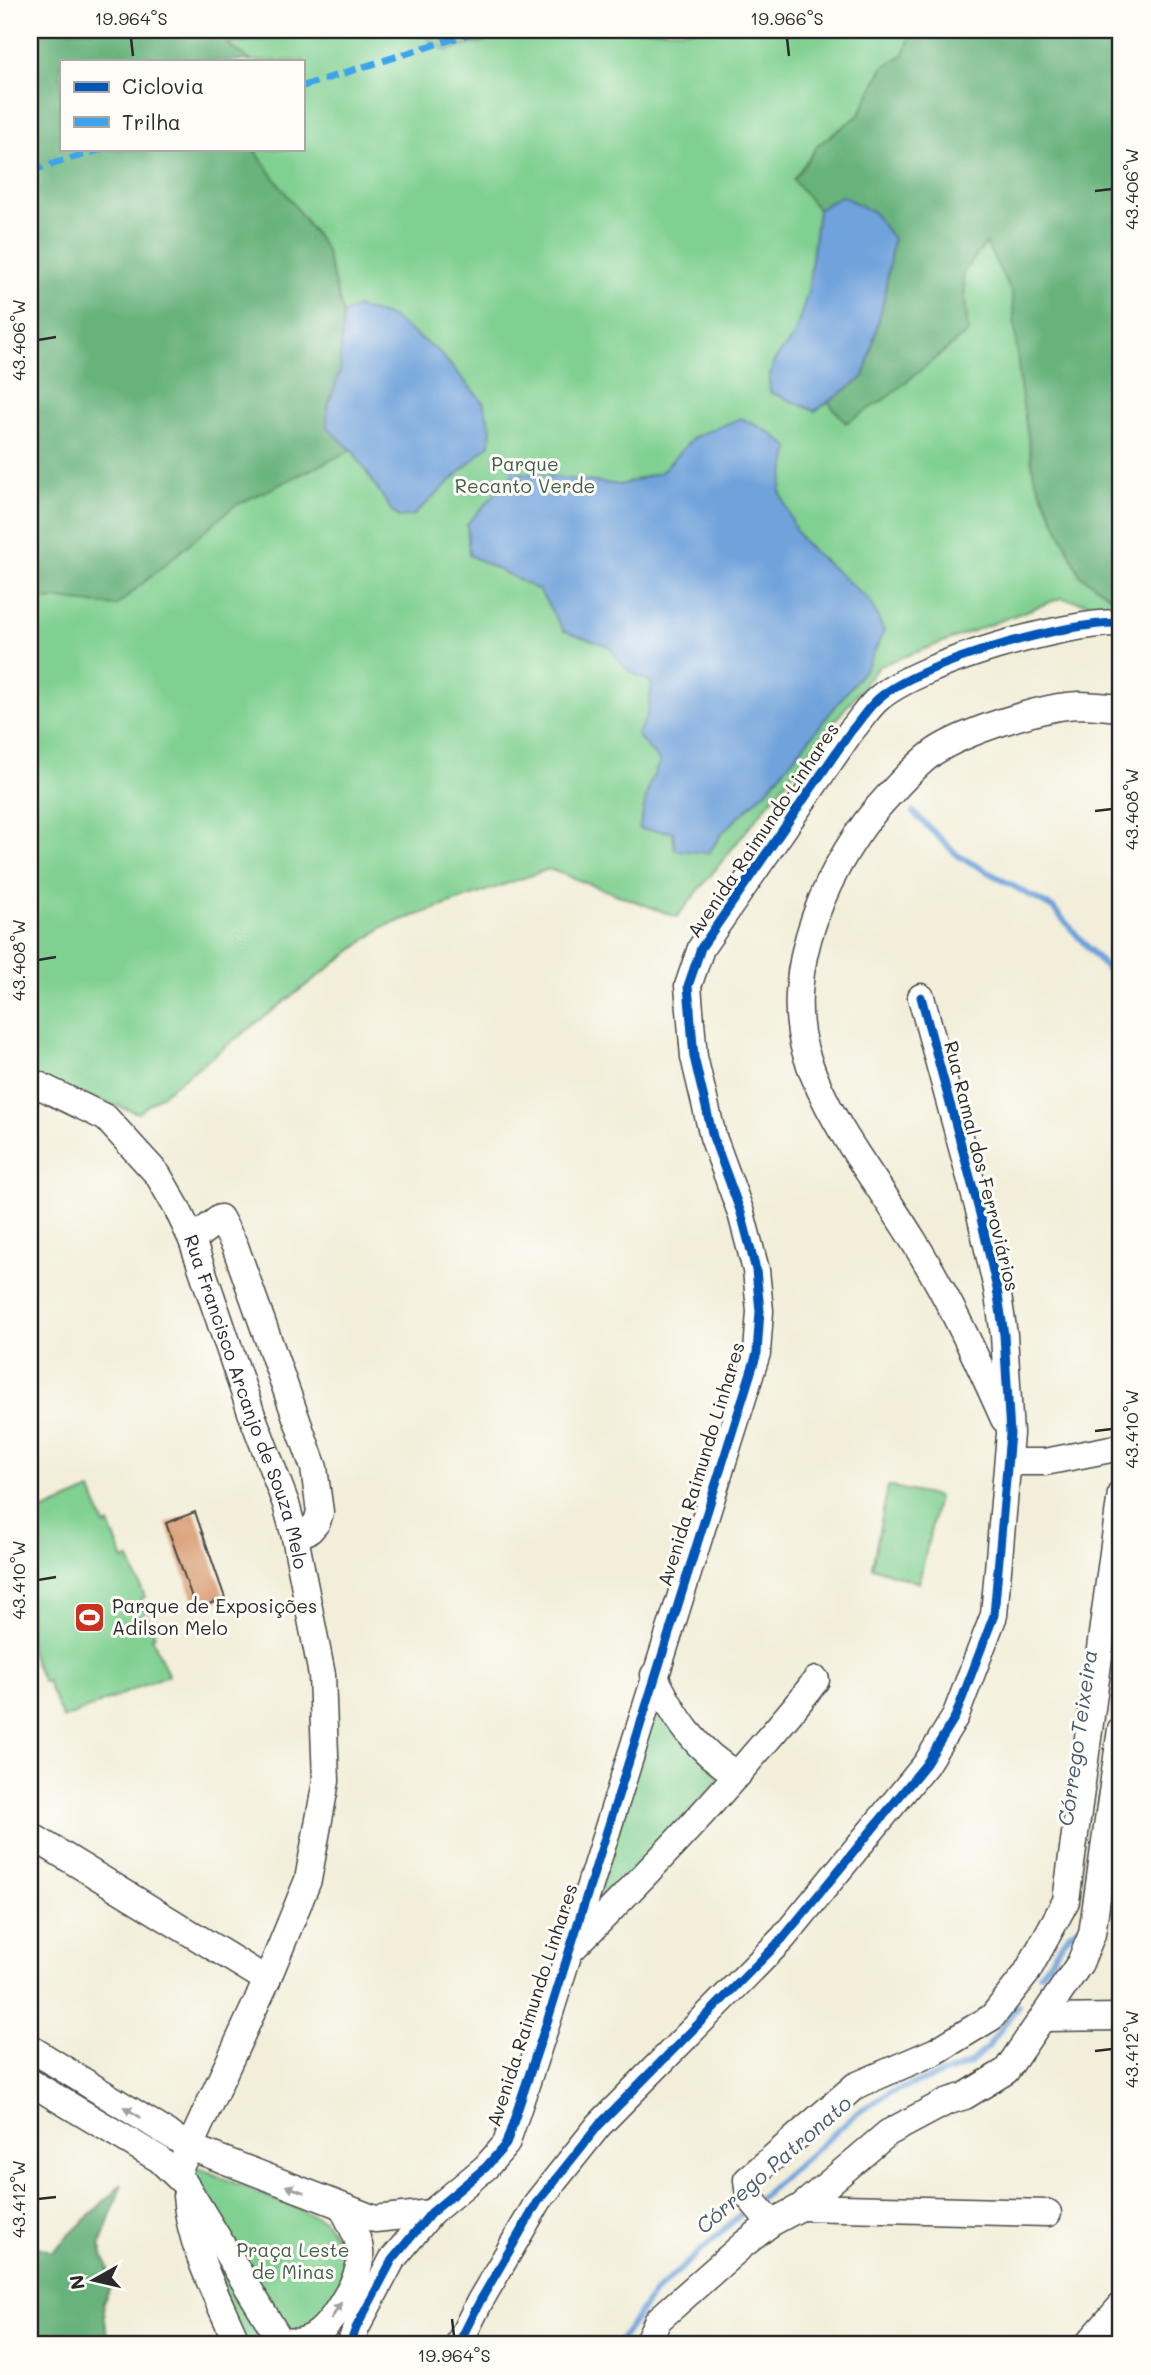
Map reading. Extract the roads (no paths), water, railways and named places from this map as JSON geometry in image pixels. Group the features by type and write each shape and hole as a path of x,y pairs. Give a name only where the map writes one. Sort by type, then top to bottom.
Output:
{"street":[{"name":"Avenida Raimundo Linhares","path":"350,2345 356,2328 392,2260 431,2213 486,2167 506,2144 757,1353 760,1311 757,1270 741,1213 713,1137 694,1057 688,986 701,948 851,731 879,698 908,680 994,648 1068,627 1121,623"},
{"path":"1010,1434 989,1387 914,1242 825,1099 806,1056 799,1017 800,980 818,907 857,833 887,797 933,753 957,739 1038,711 1079,705 1121,708"},
{"name":"Rua Ramal dos Ferroviários","path":"458,2345 480,2301 539,2200 599,2125 782,1938 926,1764 955,1717 994,1615 1010,1434 1005,1347 997,1289 977,1201 921,997"},
{"name":"Rua Francisco Arcanjo de Souza Melo","path":"30,1081 106,1118 158,1175 192,1240 252,1415 286,1504 322,1675 326,1781 308,1880 267,1980 190,2147 181,2179"},
{"path":"192,1240 220,1218 234,1247 291,1401 314,1468 320,1512 317,1522 310,1530 295,1537"},
{"path":"237,1369 274,1354"},
{"path":"252,1415 291,1401"},
{"path":"1008,1462 1045,1462 1121,1447"},
{"path":"771,2223 749,2197 747,2180 855,2086 936,2051 992,2017 1026,1973 1066,1901 1121,1493"},
{"path":"654,1675 668,1704 689,1735 718,1763 737,1774"},
{"path":"568,1952 644,1877 802,1700 816,1680"},
{"path":"646,2345 658,2320 771,2223 801,2207 888,2133 946,2102 965,2096 1006,2071 1080,1963 1092,1934 1121,1729"},
{"path":"30,1835 267,1980"},
{"path":"1044,2018 1121,2017"},
{"path":"30,2048 190,2147 375,2219 431,2213"},
{"path":"30,2082 159,2159 181,2179 282,2343 297,2343 314,2336 330,2321 356,2277 360,2259 359,2243 343,2208"},
{"path":"181,2179 188,2217 201,2260 238,2345"},
{"path":"801,2207 1048,2213"},
{"path":"375,2219 392,2260"},
{"path":"1087,2345 1121,2306"}],"water":[{"path":"842,196 873,212 893,239 884,299 864,377 815,411 770,392 769,380 774,361 794,336 808,292 818,209"},
{"path":"357,307 391,317 439,352 483,402 491,428 490,444 414,515 398,517 392,511 352,450 327,427 327,409 340,372 343,314"},
{"path":"741,418 768,431 790,448 780,491 795,529 805,544 870,601 884,631 868,665 816,731 767,790 723,832 709,853 675,850 673,832 639,829 649,785 660,762 637,735 647,716 652,683 626,669 609,646 564,631 539,590 469,555 467,524 515,472 620,485 661,472 694,437"}],"waterway":[{"path":"507,461 515,472"},
{"name":"Córrego Teixeira","path":"913,812 957,855 1053,908 1121,985"},
{"name":"Córrego Patronato","path":"1103,1909 1121,1896"},
{"name":"Córrego Patronato","path":"1040,1974 1070,1933 1086,1922"},
{"name":"Córrego Patronato","path":"760,2198 860,2111 889,2093 969,2064 988,2047 1018,2005"},
{"name":"Córrego Patronato","path":"617,2345 654,2293 749,2207"}],"place":[{"name":"Parque de Exposições Adilson Melo","path":"89,1617"}],"park label":[{"name":"Parque Recanto Verde","path":"525,475"},
{"name":"Praça Leste de Minas","path":"293,2261"}]}
